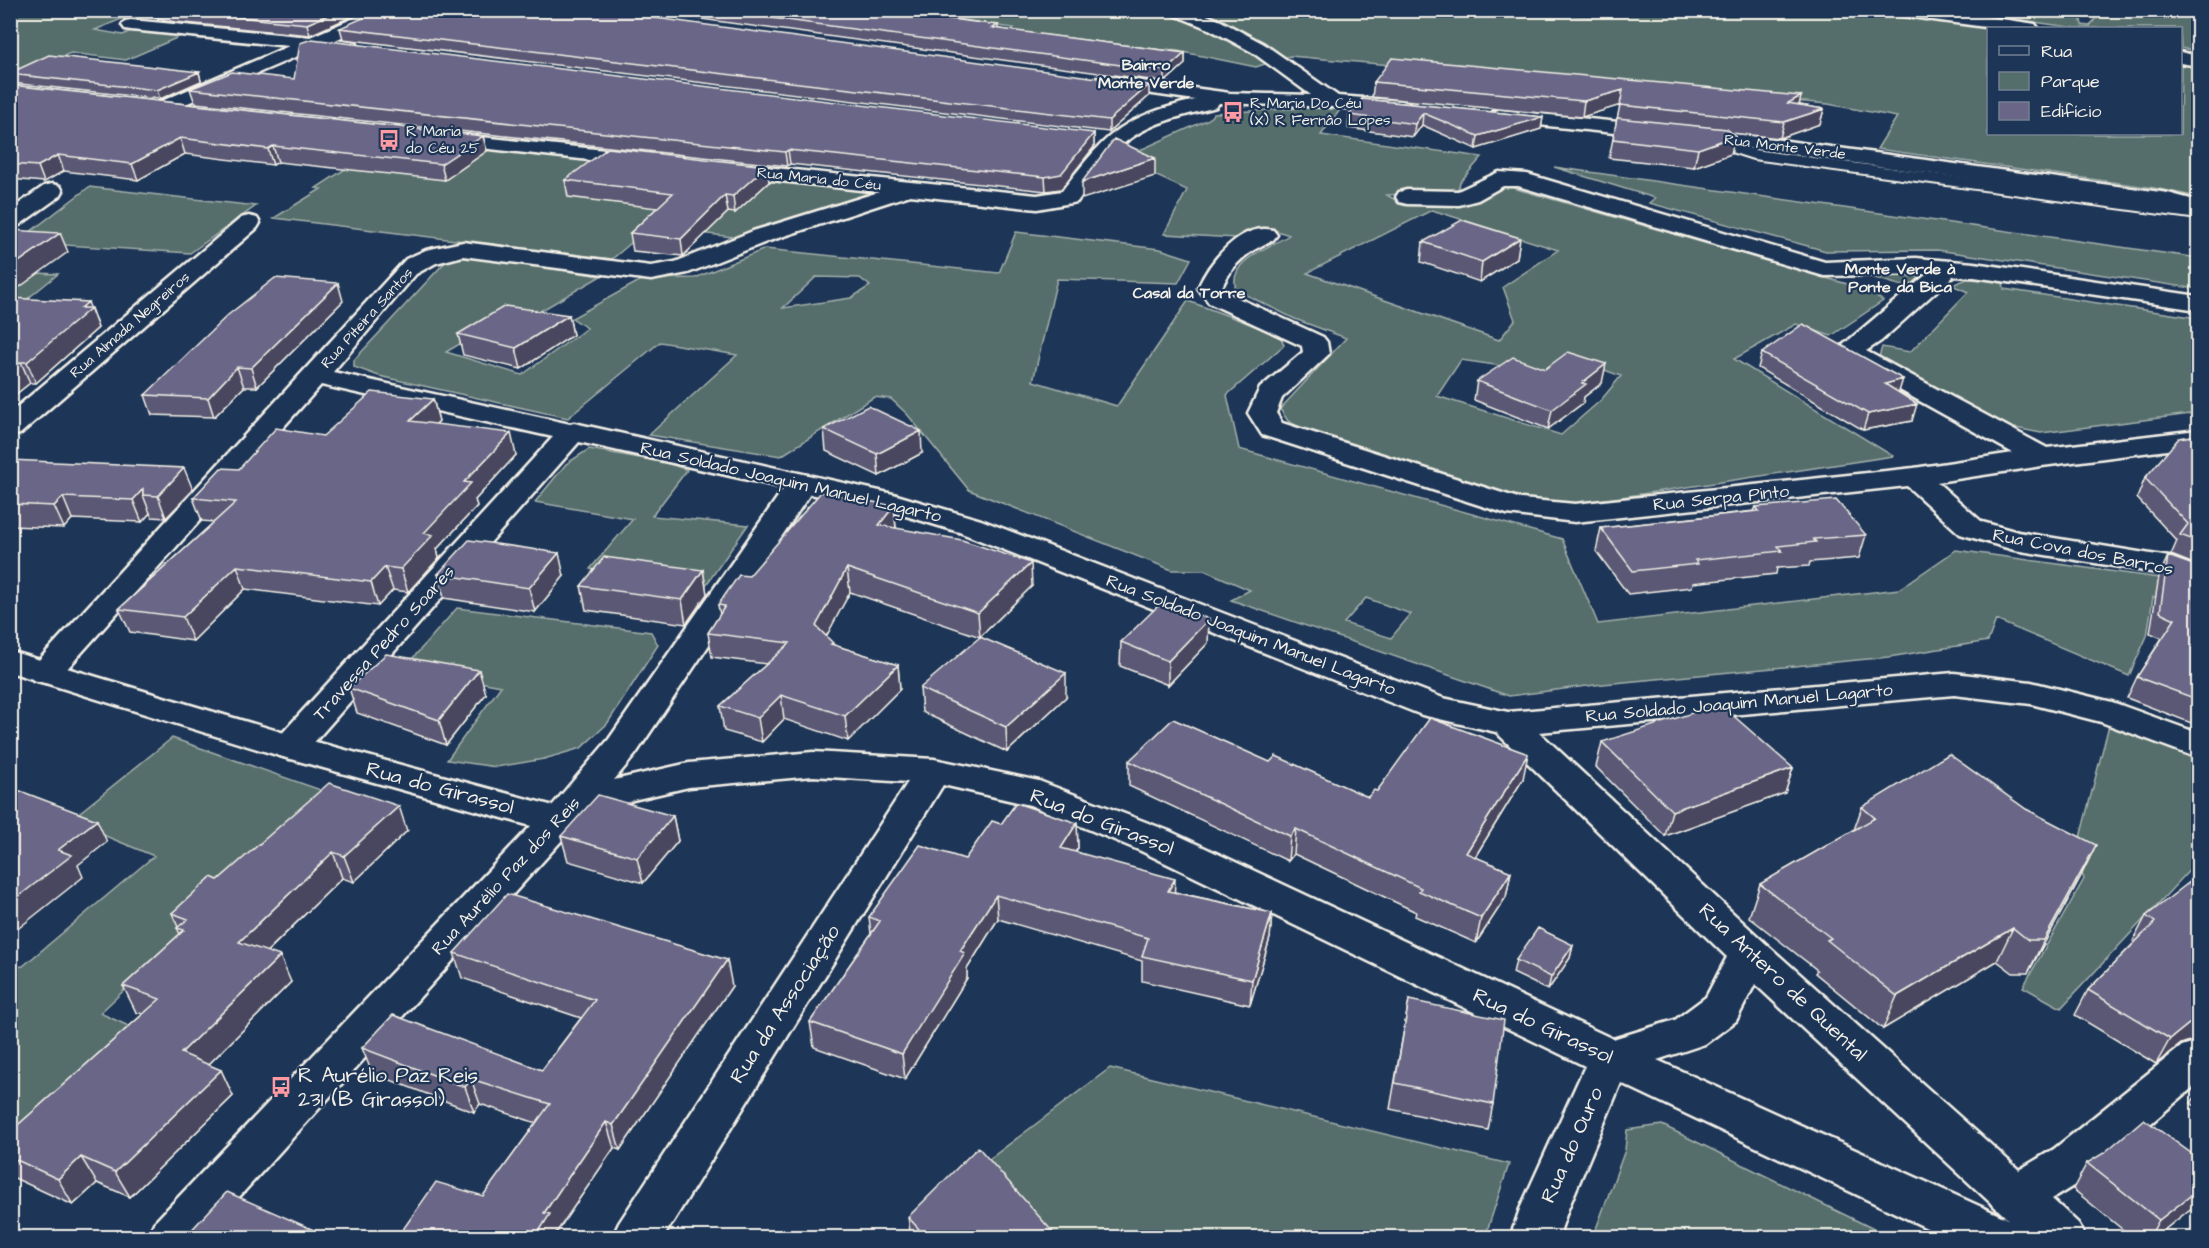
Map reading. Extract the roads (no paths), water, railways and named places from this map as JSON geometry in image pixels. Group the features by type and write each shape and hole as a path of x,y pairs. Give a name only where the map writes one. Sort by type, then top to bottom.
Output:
{"street":[{"path":"162,108 389,10"},
{"path":"1178,10 1215,25 1258,48 1333,101"},
{"path":"1896,10 2022,27"},
{"path":"178,14 139,25 372,50"},
{"path":"2182,57 2199,61"},
{"path":"1088,80 1230,99 1333,101 1416,108"},
{"name":"Rua Maria do Céu","path":"702,166 1037,202 1069,197 1114,141 1147,120 1175,111 1230,99"},
{"path":"139,105 197,112"},
{"name":"Rua Monte Verde","path":"1475,113 1728,139 2168,200 2199,208"},
{"path":"421,137 667,163"},
{"path":"1090,138 1114,141"},
{"path":"1407,197 1459,198 1470,195 1499,179 1519,179 1874,283 1912,300"},
{"path":"10,221 52,191 21,189"},
{"name":"Rua Piteira Santos","path":"45,672 315,376 408,269 417,262 441,252 463,249 651,273 680,268 779,230 911,189"},
{"name":"Rua Almada Negreiros","path":"10,428 249,223"},
{"name":"Rua Serpa Pinto","path":"1265,235 1232,251 1214,276 1210,288 1218,298 1314,342 1316,354 1270,394 1262,413 1272,429 1518,508 1575,513 1914,477 2042,457 2199,438"},
{"path":"1824,269 1916,265 1974,270 2199,303"},
{"path":"1849,351 1872,336 1947,269"},
{"path":"1821,340 1849,351 2042,457"},
{"name":"Rua Soldado Joaquim Manuel Lagarto","path":"315,376 574,431 893,503 970,526 1434,707 1508,723 1954,684 2031,693 2101,710 2199,746"},
{"name":"Travessa Pedro Soares","path":"290,747 574,431"},
{"name":"Rua Cova dos Barros","path":"1914,477 1971,528 2014,541 2164,565 2199,579"},
{"name":"Rua Aurélio Paz dos Reis","path":"171,1238 559,820 622,747 803,482"},
{"name":"Rua do Girassol","path":"10,661 290,747 559,820 623,790 689,775 813,764 934,771 1039,794 1155,841 1610,1058 1998,1238"},
{"name":"Rua Antero de Quental","path":"1508,723 1750,954 2018,1196 2061,1238"},
{"name":"Rua da Associação","path":"638,1237 934,771"},
{"path":"1610,1058 1690,1032 1721,1009 1750,954"},
{"name":"Rua do Ouro","path":"1534,1238 1544,1209 1610,1058"},
{"path":"2018,1196 2071,1162 2199,1058"}],"lane":[{"path":"1728,139 1733,148 1753,154 2199,214"}],"place":[{"name":"R Maria Do Céu (X) R Fernâo Lopes","path":"1233,112"},
{"name":"R Maria do Céu 25","path":"389,140"},
{"name":"R Aurélio Paz Reis 231 (B Girassol)","path":"281,1087"}],"district":[{"name":"Bairro Monte Verde","path":"1146,74"},
{"name":"Monte Verde à Ponte da Bica","path":"1900,278"},
{"name":"Casal da Torre","path":"1189,293"}]}
